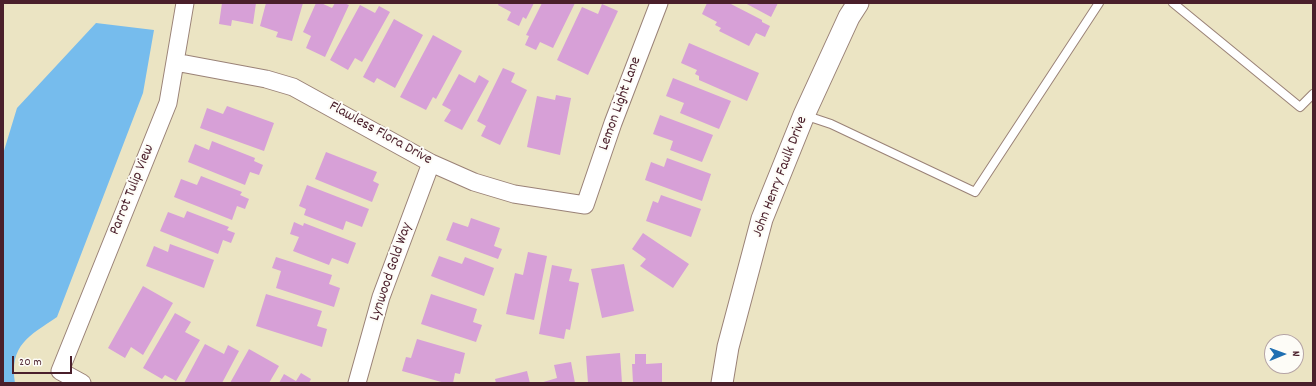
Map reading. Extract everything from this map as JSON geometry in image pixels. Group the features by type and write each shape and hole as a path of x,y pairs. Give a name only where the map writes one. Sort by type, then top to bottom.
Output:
{"street":[{"name":"Parrot Tulip View","path":"82,383 60,371 168,103 186,3"},
{"name":"Lemon Light Lane","path":"586,205 613,123 659,3"},
{"name":"John Henry Faulk Drive","path":"722,383 728,347 762,219 804,115 849,18 858,3"},
{"name":"Flawless Flora Drive","path":"175,62 266,79 293,87 431,163 474,182 514,194 586,205"},
{"name":"Lynwood Gold Way","path":"357,383 381,297 431,163"}],"lane":[{"path":"804,115 831,124 975,192 1099,3"},
{"path":"1173,3 1300,107 1313,94"}],"water":[{"path":"96,23 154,30 143,93 57,317 30,336 23,343 18,350 15,359 15,383 3,383 3,154 17,108"}],"building":[{"path":"222,3 256,3 253,24 232,20 231,26 219,24"},
{"path":"266,3 303,3 292,41 276,37 278,32 260,26"},
{"path":"316,3 321,3 332,8 335,3 344,3 349,5 325,57 306,48 311,36 303,32"},
{"path":"499,3 534,3 526,19 523,17 519,26 507,20 511,12 498,5"},
{"path":"542,3 575,3 553,48 540,42 536,50 525,45 529,36 526,35"},
{"path":"707,3 729,3 762,20 762,22 770,26 765,37 756,33 749,46 719,31 721,28 715,25 717,22 702,14"},
{"path":"745,3 778,3 771,17"},
{"path":"602,4 618,11 588,75 557,60 582,7 598,14"},
{"path":"360,5 375,13 379,6 390,12 362,62 355,58 348,70 330,60"},
{"path":"394,19 423,35 395,88 377,78 374,83 363,77"},
{"path":"433,35 462,51 436,99 433,97 426,110 400,97"},
{"path":"689,43 759,73 747,101 699,80 699,76 695,74 697,70 681,63"},
{"path":"503,68 515,73 511,82 527,90 500,145 481,136 486,126 477,121"},
{"path":"459,74 475,83 479,75 489,81 462,130 444,121 451,110 442,105"},
{"path":"673,78 731,101 719,129 680,113 684,103 666,96"},
{"path":"556,95 571,98 560,155 527,147 537,96 555,100"},
{"path":"227,106 274,123 264,151 200,128 207,108 223,114"},
{"path":"660,115 713,135 702,162 670,150 673,141 653,134"},
{"path":"212,141 255,158 254,161 263,165 259,175 250,172 245,185 188,162 195,144 209,150"},
{"path":"326,152 377,172 373,181 379,184 372,202 315,179"},
{"path":"667,158 711,174 702,201 645,180 651,162 664,167"},
{"path":"201,176 242,192 240,195 249,199 245,209 237,206 232,220 174,197 181,179 197,185"},
{"path":"307,185 369,209 362,227 346,221 343,230 304,215 306,209 299,206"},
{"path":"661,195 701,209 691,237 646,221 653,201 658,203"},
{"path":"187,211 229,227 227,230 235,233 231,243 223,240 218,254 160,231 168,212 184,218"},
{"path":"471,218 500,228 494,246 502,249 498,259 446,240 453,222 468,227"},
{"path":"294,222 303,226 304,223 356,243 348,264 332,258 329,265 293,251 299,237 290,234"},
{"path":"643,233 689,264 673,288 640,266 646,259 632,249"},
{"path":"170,244 214,260 204,288 146,266 154,246 168,252"},
{"path":"528,252 547,256 534,320 506,314 515,273 523,275"},
{"path":"439,256 462,264 465,257 494,268 484,296 431,276"},
{"path":"276,257 332,275 329,284 340,288 334,307 276,288 281,271 272,268"},
{"path":"624,264 634,311 602,318 591,269"},
{"path":"552,265 572,269 569,281 579,283 570,330 566,329 564,339 539,334"},
{"path":"143,286 173,303 143,355 131,347 125,358 108,348"},
{"path":"266,294 322,311 317,326 327,329 322,347 256,326"},
{"path":"431,294 477,309 473,322 482,325 476,342 421,324"},
{"path":"175,313 191,322 185,332 200,340 176,381 165,375 162,379 143,368"},
{"path":"417,339 465,353 460,374 455,373 453,383 445,383 402,371 406,357 411,358"},
{"path":"205,344 224,354 228,345 239,351 222,383 184,383"},
{"path":"249,349 279,366 269,383 230,383"},
{"path":"620,353 622,383 588,383 586,356"},
{"path":"635,354 646,354 646,364 662,363 662,383 633,383 632,364 635,364"},
{"path":"571,362 575,383 540,383 557,378 554,365"},
{"path":"527,371 530,383 496,383 495,379"},
{"path":"301,373 311,379 309,383 279,383 284,374 296,381"}]}
